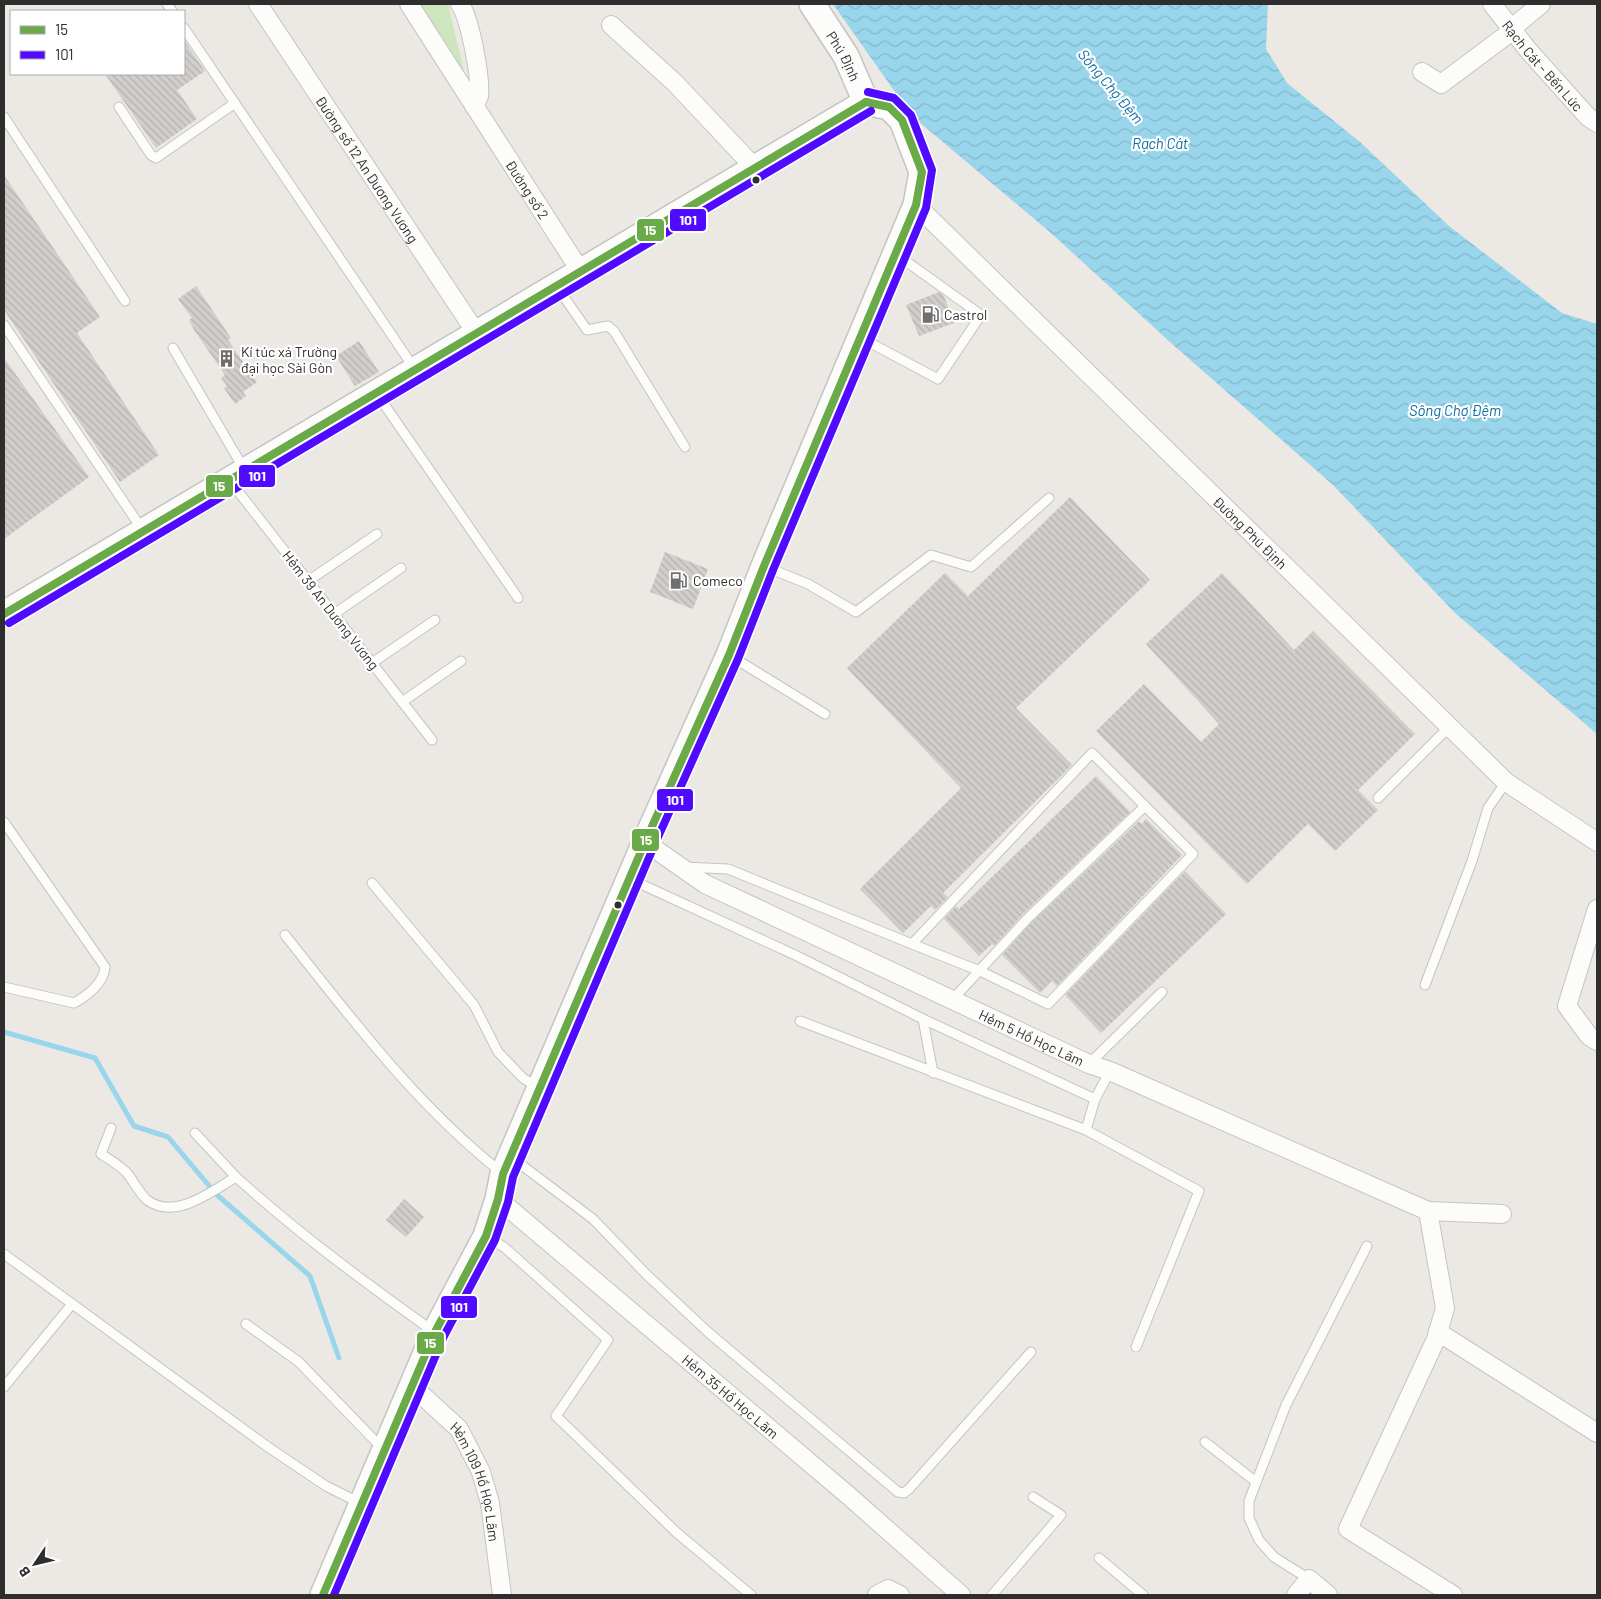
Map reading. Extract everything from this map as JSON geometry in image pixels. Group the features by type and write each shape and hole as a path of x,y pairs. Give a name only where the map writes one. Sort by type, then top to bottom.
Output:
{"main road":[{"name":"Phú Định","path":"821,7 846,56 866,102"},
{"path":"4,614 866,102 890,107 902,120 922,172 916,205 764,566 729,655 645,842 507,1165 486,1236 435,1332 386,1452 361,1503 323,1595"}],"street":[{"name":"Đường số 12 An Dương Vương","path":"258,4 477,334"},
{"name":"Đường số 2","path":"409,4 581,272"},
{"path":"460,4 466,13 474,54 479,96 474,106"},
{"name":"Rạch Cát - Bến Lức","path":"1492,4 1512,30 1588,117 1597,124"},
{"path":"1422,72 1441,84 1512,30 1541,4"},
{"path":"611,26 675,84 755,168"},
{"name":"Đường Phú Định","path":"916,205 1506,782 1597,842"},
{"name":"Hẻm 5 Hồ Học Lãm","path":"645,842 705,884 1089,1064 1110,1071 1428,1211"},
{"path":"1597,909 1566,1006 1589,1036 1597,1041"},
{"name":"Hẻm 35 Hồ Học Lãm","path":"498,1199 849,1496 961,1595"},
{"path":"1453,1595 1348,1529 1438,1332 1444,1308 1428,1211 1502,1214"},
{"path":"1438,1332 1597,1433"},
{"name":"Hẻm 109 Hồ Học Lãm","path":"413,1387 459,1429 481,1472 490,1502 502,1595"},
{"path":"1296,1595 1309,1579 1328,1595"},
{"path":"877,1595 888,1589 900,1595"}],"lane":[{"path":"185,29 416,371"},
{"path":"119,108 151,155 156,158 235,103"},
{"path":"4,117 125,301"},
{"path":"860,338 938,379 982,315 895,253"},
{"path":"557,287 587,330 608,326 614,330 685,448"},
{"path":"4,325 144,531"},
{"name":"Hẻm 39 An Dương Vương","path":"173,348 238,476 308,581 432,740"},
{"path":"377,394 518,598"},
{"path":"764,566 808,584 856,612 931,555 971,567 1049,498"},
{"path":"308,581 377,534"},
{"path":"334,614 401,568"},
{"path":"372,663 435,620"},
{"path":"729,655 825,714"},
{"path":"402,702 461,661"},
{"path":"1378,798 1449,727"},
{"path":"680,867 728,869 912,944 980,971 1048,1004 1193,854 1092,753 912,944"},
{"path":"1424,985 1472,861 1488,808 1506,782"},
{"path":"952,1000 1028,918 1145,806"},
{"path":"4,822 105,967 104,975 99,983 74,1003 4,987"},
{"path":"630,879 795,954 923,1020 1095,1099"},
{"path":"372,883 474,1005 498,1052 523,1078 540,1088"},
{"path":"285,935 391,1068 459,1138 507,1165 593,1219 647,1275 709,1333 898,1492 904,1493 909,1488 1031,1352"},
{"path":"1089,1064 1162,992"},
{"path":"923,1020 933,1073"},
{"path":"800,1021 1086,1130 1199,1191 1136,1347"},
{"path":"1086,1130 1095,1099 1110,1071"},
{"path":"111,1128 101,1154 126,1172 133,1184 148,1200 163,1207 181,1206 236,1177"},
{"path":"196,1133 236,1177 285,1221 358,1278 435,1332"},
{"path":"486,1236 504,1247 608,1340 556,1416 676,1532 751,1595"},
{"path":"1309,1579 1274,1557 1259,1540 1249,1518 1249,1501 1286,1405 1367,1246"},
{"path":"4,1254 268,1447 326,1486 361,1503"},
{"path":"4,1387 72,1304"},
{"path":"246,1324 300,1362 386,1452"},
{"path":"1204,1442 1256,1482"},
{"path":"992,1595 1061,1515 1033,1498"},
{"path":"1099,1558 1143,1595"}],"green space":[{"path":"416,4 448,4 464,71 461,72"}],"water":[{"path":"833,4 1268,4 1266,49 1287,83 1360,142 1449,226 1562,313 1597,324 1597,734 1455,613 1333,485 1171,343 1051,233 912,116"}],"building":[{"path":"185,41 205,71 177,90 197,119 156,148 106,75 185,75"},
{"path":"4,175 100,317 77,333 159,455 120,482 4,310"},
{"name":"Kí túc xá Trường đại học Sài Gòn","path":"196,286 231,338 228,340 257,382 243,392 246,396 235,404 224,388 227,386 221,378 225,375 194,330 189,320 192,318 178,299"},
{"name":"Castrol","path":"939,292 944,296 954,323 919,336 906,305"},
{"path":"359,341 379,372 355,386 336,356"},
{"path":"4,358 89,477 4,539"},
{"path":"1070,497 1150,580 1016,708 1072,765 943,893 948,897 935,910 931,906 903,933 860,889 961,788 847,668 945,573 968,596"},
{"name":"Comeco","path":"665,552 708,569 693,609 650,592"},
{"path":"1222,573 1294,650 1313,631 1415,734 1358,790 1378,810 1335,851 1308,824 1247,884 1096,731 1144,684 1201,742 1219,724 1146,644"},
{"path":"1096,776 1130,812 1024,913 994,946 992,944 979,956 944,919 956,906 959,909"},
{"path":"1146,819 1182,855 1057,986 1052,981 1040,993 1002,955 1032,922 1139,821 1142,824"},
{"path":"1185,871 1226,914 1101,1033 1065,995"},
{"path":"404,1199 424,1217 406,1237 386,1220"}],"waterway":[{"path":"4,1032 95,1058 134,1126 168,1137 216,1194 310,1276 339,1358"}],"transit line":[{"name":"101","path":"334,1595 444,1336 495,1240 508,1202 513,1177 654,846 738,659 773,570 926,208 932,170 911,115 894,98 868,92"},
{"name":"15","path":"4,614 866,102"},
{"name":"15","path":"323,1595 435,1332 486,1236 498,1199 503,1174 645,842 729,655 764,566 916,205 922,172 902,120 889,107 866,102"},
{"name":"101","path":"9,623 871,111"}],"place":[{"name":"Castrol","path":"930,314"},
{"name":"Kí túc xá Trường đại học Sài Gòn","path":"227,359"},
{"name":"Comeco","path":"679,580"}],"water label":[{"name":"Sông Chợ Đệm","path":"1111,86"},
{"name":"Rạch Cát","path":"1160,143"},
{"name":"Sông Chợ Đệm","path":"1455,410"}]}
